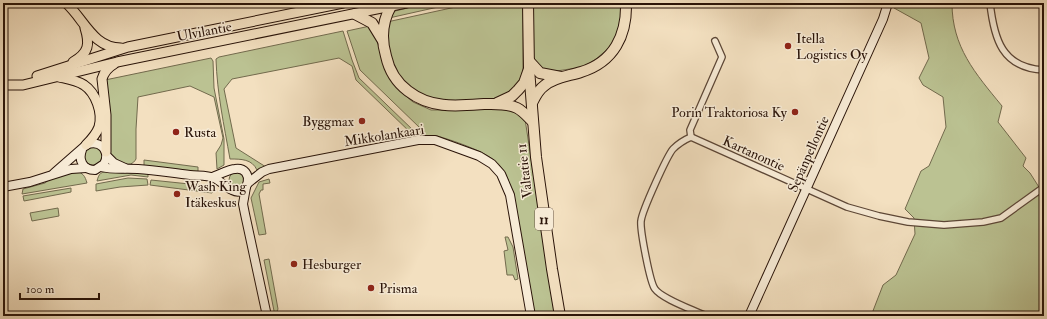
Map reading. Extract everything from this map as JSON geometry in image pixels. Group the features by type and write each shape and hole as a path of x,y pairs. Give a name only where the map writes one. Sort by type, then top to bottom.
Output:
{"highway":[{"name":"Valtatie 11","path":"528,3 529,65 533,122 541,196 560,316"},
{"path":"532,103 544,85 562,77 591,68 608,56 622,36 625,24 626,3"},
{"path":"391,6 384,21 383,41 387,62 395,78 400,84 427,102 443,106 497,104 517,108 533,122"},
{"path":"355,14 372,24 383,41"},
{"path":"497,104 512,96 524,83 529,65 540,73 562,77"}],"main road":[{"path":"66,3 99,41 112,48 128,47"},
{"name":"Ulvilantie","path":"5,86 23,85 128,47 343,3"},
{"name":"Ulvilantie","path":"59,73 406,3"},
{"path":"59,73 85,54 88,39 84,24"},
{"path":"106,154 106,115 102,79 103,74 108,68 117,62"},
{"path":"59,73 85,86 95,96 100,113 99,127 93,138 84,147"}],"street":[{"name":"Sepänpellontie","path":"749,316 883,19 888,3"},
{"path":"990,3 993,25 997,39 1004,53 1022,66 1044,70"},
{"path":"706,316 675,302 654,289 651,281 641,220 672,149 682,141 691,137 690,130 722,57 715,42"},
{"name":"Kartanontie","path":"691,137 854,210 908,222 944,225 984,222 1001,218 1044,186"},
{"name":"Mikkolankaari","path":"245,172 262,172 418,140 435,140 479,156 492,164 501,174 510,195 532,316"},
{"path":"54,174 84,147 90,144 98,144 102,146 106,154 114,162 125,168"},
{"path":"84,147 80,159 86,168"},
{"path":"3,187 30,182 70,169 86,168 96,170 104,164 106,154"},
{"path":"101,167 114,170 125,168 212,177 235,169 245,172 248,176 244,204 267,316"},
{"path":"229,172 226,180 231,190 238,192 247,185"},
{"name":"Mikkolankaari","path":"247,185 262,172"},
{"path":"212,177 231,190 244,204"}],"green space":[{"path":"429,3 456,3 389,18 395,11"},
{"path":"474,3 523,3 523,68 522,75 516,86 511,92 501,97 470,102 437,101 424,97 414,91 405,83 392,64 387,22"},
{"path":"532,3 621,3 622,11 618,31 610,47 596,59 583,67 550,72 536,65 532,56"},
{"path":"896,3 952,3 956,33 967,59 974,71 1002,106 998,122 1026,158 1023,166 1030,173 1044,195 1044,316 871,316 883,285 896,275 915,234 914,218 905,209 921,171 929,166 946,127 943,97 923,85 919,78 929,58 921,23 894,8"},
{"path":"370,26 376,37 384,66 390,78 400,91 413,102 431,110 505,108 515,110 525,119 555,316 534,316 511,190 503,170 494,160 467,146 437,136 421,136 420,128 360,70 347,31"},
{"path":"343,31 359,78 415,132 416,136 414,136 356,80 352,66 339,58 232,79 224,89 236,148 266,167 257,170 255,166 249,162 230,159 219,97 216,59 219,57"},
{"path":"211,58 213,61 214,88 224,139 224,165 217,169 216,153 223,138 214,97 190,86 138,97 136,159 131,164 124,164 111,157 109,151 105,80"},
{"path":"93,147 99,150 102,156 99,162 93,165 87,162 84,156 87,150"},
{"path":"144,160 198,167 198,173 144,166"},
{"path":"76,171 83,175 87,183 22,194 23,189 45,183 51,178"},
{"path":"109,171 145,173 148,174 148,177 131,175 97,181 101,173"},
{"path":"237,172 244,177 245,180 240,187 237,188 230,183 229,180 234,173"},
{"path":"128,178 147,179 148,185 120,187 96,191 96,184"},
{"path":"269,179 270,183 263,184 263,190 261,190 259,194 266,234 259,235 251,198 259,182"},
{"path":"151,180 199,185 215,189 212,193 150,185"},
{"path":"71,188 71,192 24,201 23,196"},
{"path":"58,208 59,216 32,221 30,213"},
{"path":"505,237 508,237 513,247 518,279 515,280 513,275 507,275 504,251 508,250"},
{"path":"269,259 278,309 275,316 264,260"}],"place":[{"name":"Itella Logistics Oy","path":"788,46"},
{"name":"Porin Traktoriosa Ky","path":"795,112"},
{"name":"Byggmax","path":"362,121"},
{"name":"Rusta","path":"176,132"},
{"name":"Wash King Itäkeskus","path":"177,194"},
{"name":"Hesburger","path":"294,264"},
{"name":"Prisma","path":"371,288"}]}
